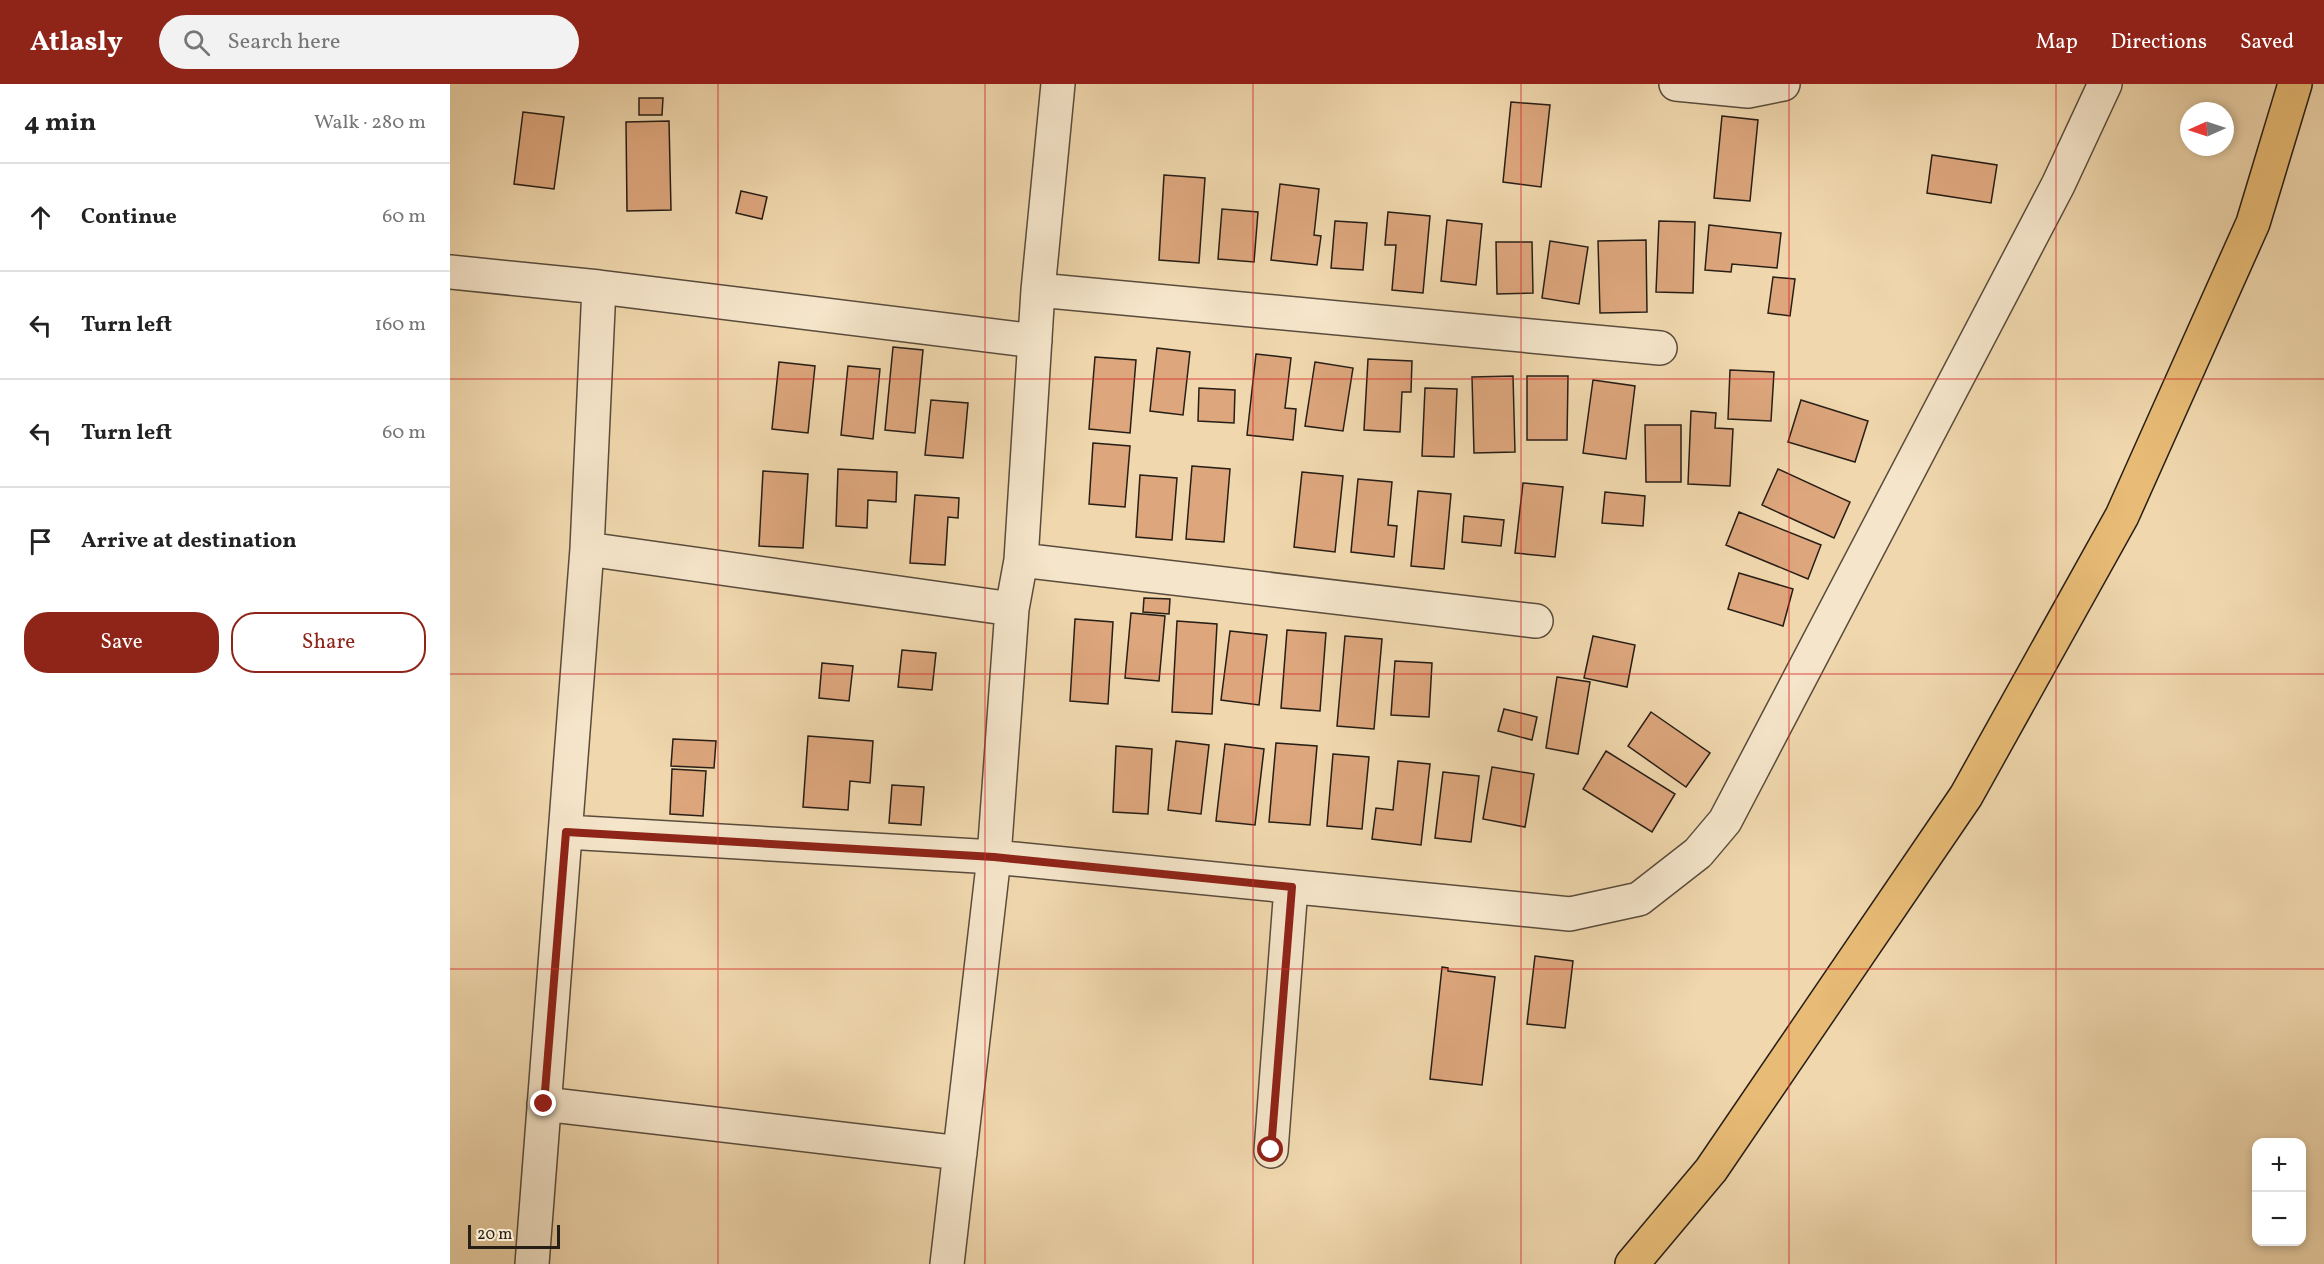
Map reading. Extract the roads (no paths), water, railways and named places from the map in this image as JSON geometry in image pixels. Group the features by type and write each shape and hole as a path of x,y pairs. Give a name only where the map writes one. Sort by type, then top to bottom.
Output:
{"main road":[{"path":"1632,1264 1711,1170 1966,796 2122,516 2253,223 2295,84"}],"street":[{"path":"947,1264 994,857 1012,609 1021,560 1038,290 1058,84"},
{"path":"1676,84 1748,91 1783,84"},
{"path":"566,832 994,857 1570,914 1639,899 1698,853 1725,820 2058,185 2105,84"},
{"path":"450,272 599,287 1035,341"},
{"path":"532,1264 587,549 599,287"},
{"path":"1038,290 1660,348"},
{"path":"587,549 1012,609"},
{"path":"1021,560 1536,621"},
{"path":"1271,1150 1292,887"},
{"path":"544,1104 960,1153"}]}
